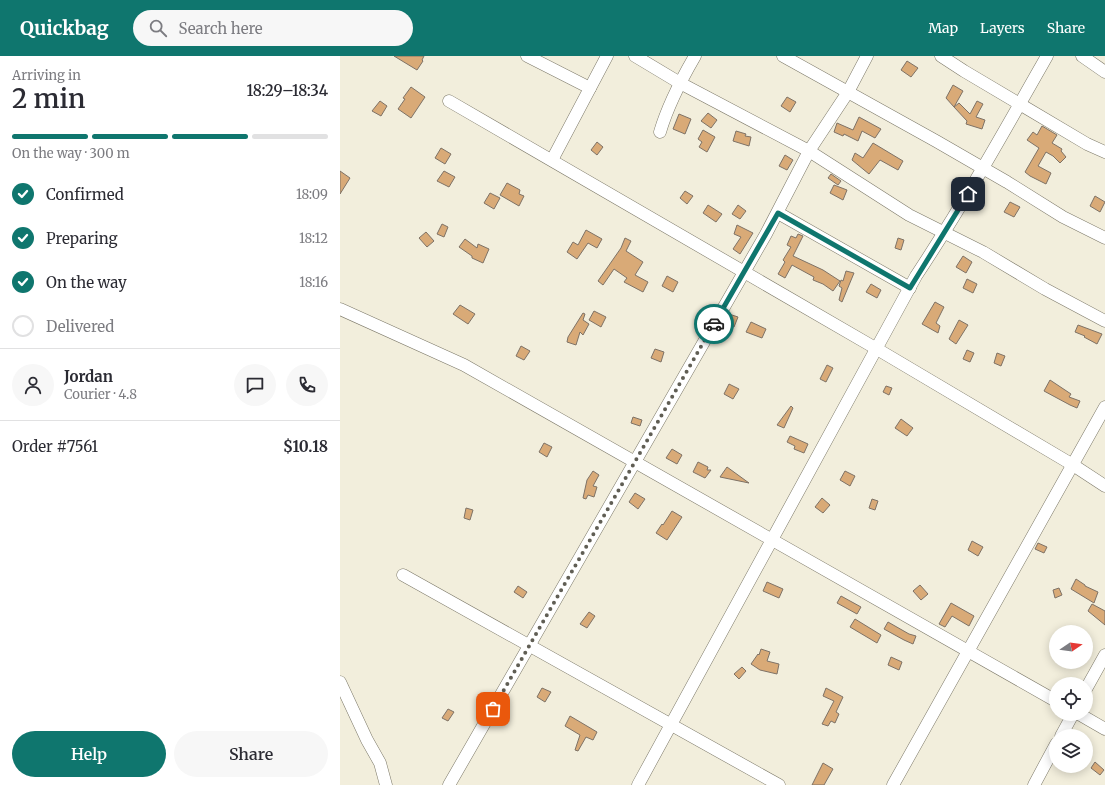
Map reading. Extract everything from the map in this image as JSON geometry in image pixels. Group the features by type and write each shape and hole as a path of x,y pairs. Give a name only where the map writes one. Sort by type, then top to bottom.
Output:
{"street":[{"path":"527,56 590,88"},
{"path":"552,160 607,56"},
{"path":"635,56 680,83 809,151 909,215 983,252 1045,289 1105,321"},
{"path":"660,132 664,118 680,83 695,56"},
{"path":"783,56 984,169 1063,217 1105,238"},
{"path":"449,785 744,273 778,213 809,151 848,92 867,56"},
{"path":"941,56 1087,144 1105,152"},
{"path":"638,785 910,288 984,169 1047,56"},
{"path":"1082,56 1105,72"},
{"path":"449,101 877,349 1073,465 1105,486"},
{"path":"778,213 910,288"},
{"path":"340,309 464,365 1049,697"},
{"path":"893,785 1105,407"},
{"path":"403,575 779,785"},
{"path":"1093,677 1105,655"},
{"path":"340,682 367,740 380,763 386,785"},
{"path":"1091,721 1105,729"},
{"path":"1034,785 1049,757"}],"building":[{"path":"394,56 424,56 423,61 417,70"},
{"path":"907,61 918,68 911,77 901,70"},
{"path":"953,85 963,91 954,107 946,98"},
{"path":"411,87 425,97 411,118 398,109 405,99 403,98"},
{"path":"787,97 796,102 790,112 781,106"},
{"path":"380,101 387,106 381,116 372,111"},
{"path":"977,101 983,104 976,117 985,120 982,129 966,124 967,121 954,107 959,103 970,114"},
{"path":"708,113 717,120 711,128 701,121"},
{"path":"679,114 691,119 685,134 673,129"},
{"path":"859,117 881,129 875,138 862,131 858,141 844,134 843,136 834,132 837,123 853,130"},
{"path":"1042,126 1057,135 1052,143 1062,149 1061,151 1066,157 1060,163 1046,152 1038,166 1051,173 1046,184 1025,172 1039,148 1027,140 1033,132 1037,135"},
{"path":"703,130 715,137 707,152 699,147 702,142 698,139"},
{"path":"736,131 746,134 745,136 751,137 749,146 733,141"},
{"path":"597,142 603,147 597,155 591,150"},
{"path":"873,143 903,161 898,170 880,160 869,174 852,160 855,153 863,158"},
{"path":"441,148 451,154 445,164 435,158"},
{"path":"785,155 793,160 787,170 779,166"},
{"path":"340,171 350,178 340,194"},
{"path":"444,171 455,177 449,187 437,181"},
{"path":"831,174 841,181 838,185 828,178"},
{"path":"507,183 520,190 519,194 524,196 519,206 500,195"},
{"path":"834,185 847,190 843,200 830,193"},
{"path":"685,191 693,196 687,204 680,198"},
{"path":"490,193 500,198 494,209 484,203"},
{"path":"1095,196 1105,202 1100,212 1090,206"},
{"path":"1010,202 1020,207 1014,217 1004,212"},
{"path":"708,205 722,214 716,222 703,213"},
{"path":"738,205 746,211 740,219 732,214"},
{"path":"442,224 448,227 444,237 437,234"},
{"path":"737,225 753,233 740,254 733,249 741,237 734,234"},
{"path":"586,230 602,239 597,248 588,243 577,259 567,252 573,242 578,245"},
{"path":"426,232 434,241 427,247 419,238"},
{"path":"798,234 803,236 793,256 823,270 840,281 833,291 823,284 813,280 814,277 792,265 785,278 778,274 785,262 783,260 791,247 787,245 791,236 796,238"},
{"path":"625,238 631,241 626,251 643,262 635,275 648,282 643,292 624,282 627,278 614,269 603,285 598,281 621,248"},
{"path":"898,238 904,240 901,250 895,248"},
{"path":"465,239 477,248 478,244 489,249 483,263 472,258 472,256 459,247"},
{"path":"963,256 972,262 966,273 956,267"},
{"path":"846,271 854,273 842,302 839,300 842,288 839,286 841,280 843,281"},
{"path":"667,276 678,282 673,292 662,286"},
{"path":"967,279 977,284 973,293 963,288"},
{"path":"871,284 881,290 877,298 866,292"},
{"path":"935,302 944,307 936,323 940,326 938,333 922,324"},
{"path":"460,305 475,314 468,324 453,314"},
{"path":"594,311 606,317 601,327 589,320"},
{"path":"583,313 585,314 583,320 589,324 583,335 580,332 576,345 567,342 568,337"},
{"path":"729,314 738,317 734,327 725,324"},
{"path":"959,320 968,325 956,344 949,339"},
{"path":"751,322 766,329 762,338 746,332"},
{"path":"1078,325 1102,334 1097,344 1084,337 1085,336 1075,332"},
{"path":"521,346 530,351 524,360 516,356"},
{"path":"655,349 664,352 661,362 651,358"},
{"path":"967,350 974,353 970,362 963,359"},
{"path":"997,353 1005,356 1001,366 994,363"},
{"path":"827,365 833,368 826,382 820,379"},
{"path":"1050,380 1071,394 1069,397 1080,401 1077,408 1044,391"},
{"path":"729,384 739,389 733,399 724,394"},
{"path":"886,386 892,388 889,395 883,392"},
{"path":"791,406 793,408 784,428 777,425"},
{"path":"633,417 642,420 640,426 631,423"},
{"path":"901,419 913,428 907,436 895,428"},
{"path":"790,436 808,444 804,453 794,449 795,446 787,442"},
{"path":"544,443 552,447 547,457 539,452"},
{"path":"672,449 682,455 677,464 666,458"},
{"path":"698,462 708,467 707,470 711,470 705,478 693,472"},
{"path":"727,467 749,483 720,477"},
{"path":"593,471 599,475 593,486 597,487 594,497 588,495 586,499 583,498 587,480"},
{"path":"845,471 855,476 850,486 840,480"},
{"path":"635,493 645,499 638,509 629,502"},
{"path":"822,498 830,505 823,513 815,507"},
{"path":"872,499 878,501 875,510 869,508"},
{"path":"466,508 473,510 470,520 464,518"},
{"path":"672,511 682,517 667,540 656,533"},
{"path":"972,541 983,547 978,556 968,550"},
{"path":"1038,543 1047,547 1044,553 1035,549"},
{"path":"1076,579 1085,586 1098,592 1094,603 1071,589"},
{"path":"767,582 783,589 779,598 763,591"},
{"path":"920,585 928,594 921,600 913,591"},
{"path":"518,586 527,592 523,598 514,592"},
{"path":"1059,588 1062,595 1055,598 1053,590"},
{"path":"841,596 861,607 857,614 837,603"},
{"path":"951,603 974,616 969,626 952,616 945,627 939,624"},
{"path":"1092,604 1105,611 1105,625 1088,611"},
{"path":"589,612 595,616 587,628 580,624"},
{"path":"855,619 881,635 877,643 850,627"},
{"path":"888,622 909,634 916,636 913,644 884,629"},
{"path":"761,649 770,652 767,661 779,664 777,674 760,670 751,664 758,654 759,655"},
{"path":"891,657 902,662 899,670 888,665"},
{"path":"742,667 746,671 739,679 734,674"},
{"path":"542,688 551,692 545,702 537,697"},
{"path":"826,688 843,697 836,712 839,714 835,723 831,721 828,726 822,724 834,701 823,696"},
{"path":"448,709 454,712 448,721 442,718"},
{"path":"570,716 597,732 593,740 586,737 578,751 575,750 580,735 565,726"},
{"path":"1095,762 1104,770 1100,775 1093,770"},
{"path":"823,763 833,769 824,785 812,785"}],"way so far":[{"path":"493,709 714,324"}],"route":[{"path":"714,324 778,213 910,288 968,194"}]}
